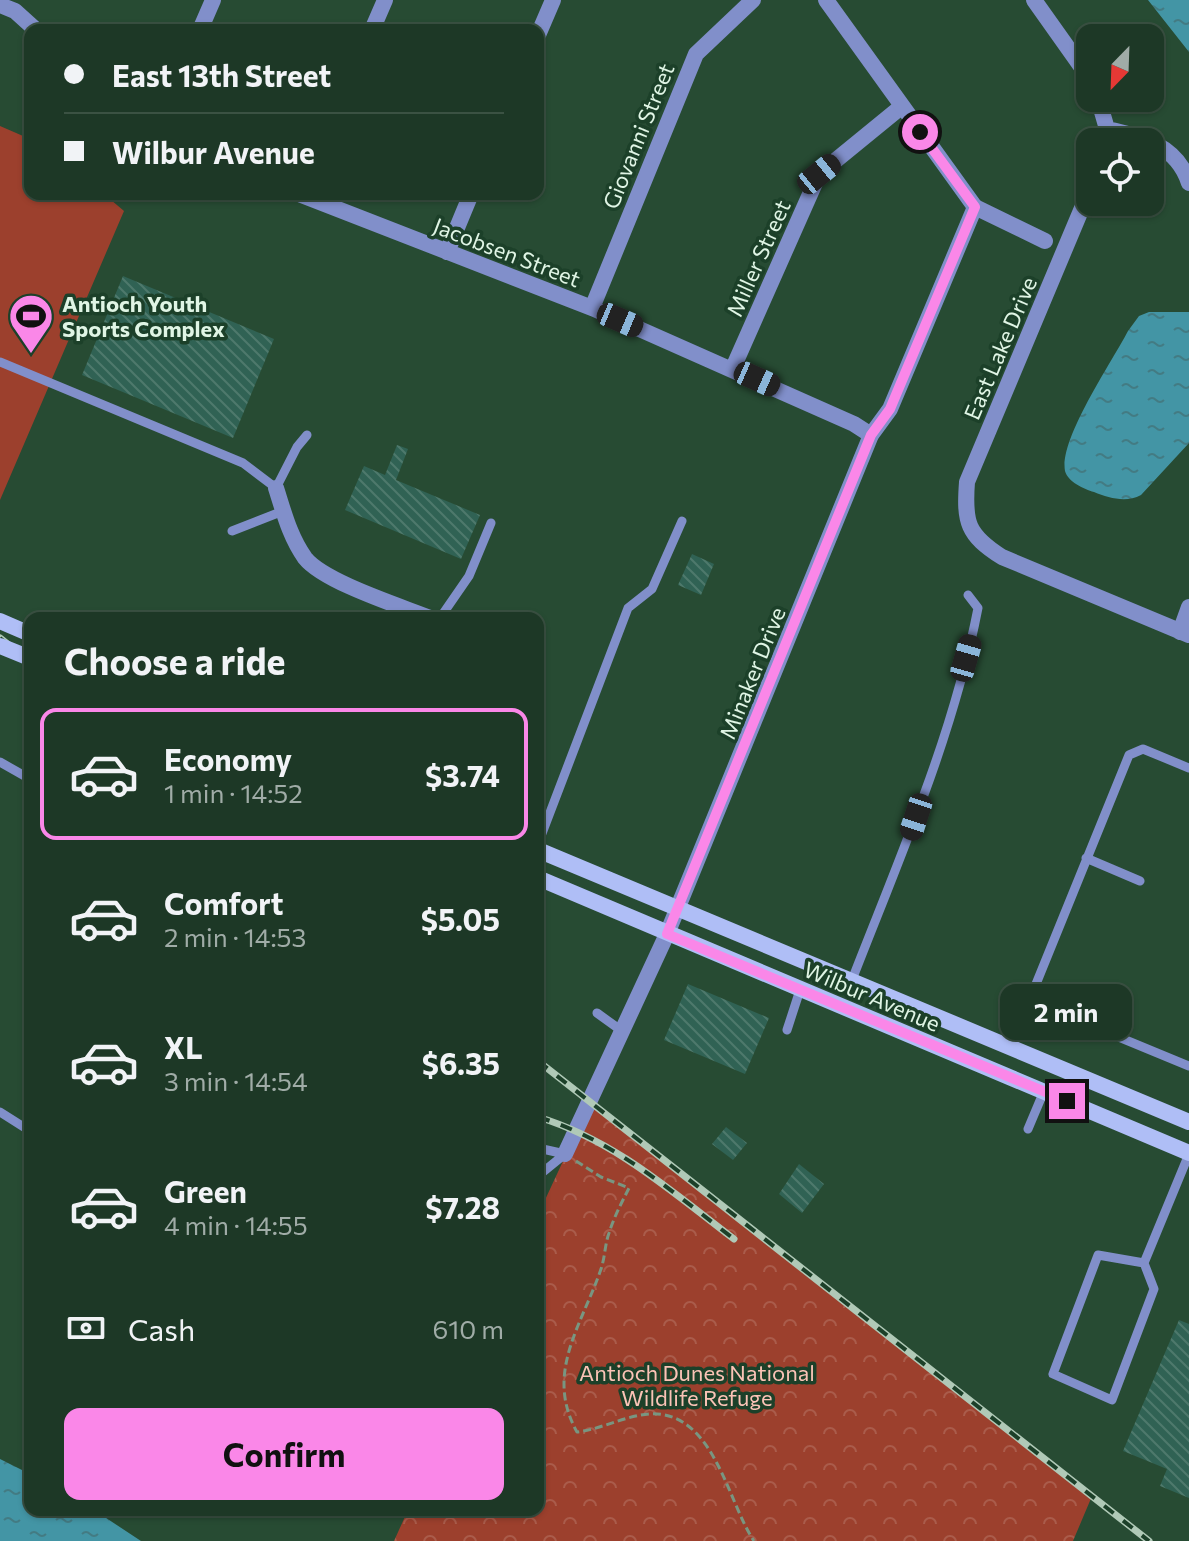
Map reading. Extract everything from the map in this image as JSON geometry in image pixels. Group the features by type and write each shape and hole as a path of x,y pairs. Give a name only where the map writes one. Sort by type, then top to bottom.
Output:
{"main road":[{"path":"0,621 24,631"},
{"path":"0,646 24,656"},
{"name":"Wilbur Avenue","path":"544,850 1189,1122"},
{"name":"Wilbur Avenue","path":"544,881 1189,1154"},
{"path":"1044,1091 1057,1083 1065,1083 1093,1094 1120,1094"}],"street":[{"path":"203,24 213,0"},
{"path":"375,24 385,0"},
{"path":"543,24 553,0"},
{"name":"Giovanni Street","path":"592,308 696,54 753,0"},
{"path":"826,0 975,207 1045,241"},
{"path":"1034,0 1076,59"},
{"path":"0,5 15,11 29,24"},
{"name":"Miller Street","path":"733,368 819,174 901,107"},
{"path":"1164,150 1185,168 1189,183"},
{"name":"Jacobsen Street","path":"315,200 592,308 733,368 854,424 871,435"},
{"path":"447,252 469,200"},
{"name":"Minaker Drive","path":"565,1154 680,908 871,435 890,409 975,207"},
{"name":"East Lake Drive","path":"1079,216 967,482 969,527 980,543 1002,557 1184,633"},
{"path":"276,488 288,528 307,560 343,583 415,612"},
{"path":"1184,633 1189,607"}],"lane":[{"path":"0,362 243,463 276,488 297,447 307,435"},
{"path":"232,531 283,511"},
{"path":"544,831 628,608 652,589 682,521"},
{"path":"444,612 469,576 491,523"},
{"path":"852,980 907,848 960,679 978,608 968,595"},
{"path":"1189,768 1143,749 1129,755 1036,979 1035,998 1041,1005 1189,1066"},
{"path":"0,762 24,776"},
{"path":"1086,858 1140,881"},
{"path":"787,1030 800,990"},
{"path":"597,1013 622,1031"},
{"path":"1028,1129 1044,1091"},
{"path":"0,1112 24,1127"},
{"path":"544,1149 565,1154"},
{"path":"544,1171 565,1154"},
{"path":"1144,1263 1098,1255 1053,1374 1112,1400 1154,1289 1144,1263 1189,1154"}],"path":[{"path":"565,1154 601,1177 629,1188 608,1233 601,1268 565,1356 562,1384 569,1418 577,1432 642,1415 654,1414 679,1421 692,1430 711,1453 754,1541"}],"green space":[{"name":"Antioch Youth Sports Complex","path":"0,126 24,136 24,200 111,200 124,211 0,500"},
{"name":"Antioch Dunes National Wildlife Refuge","path":"590,1103 1092,1496 1073,1541 394,1541 405,1516 544,1516 544,1202"}],"water":[{"path":"1148,0 1189,0 1189,52"},
{"path":"1149,312 1189,312 1189,443 1141,495 1129,499 1112,498 1073,482 1065,471 1065,457 1078,421 1099,380 1139,316"},
{"path":"0,1459 24,1471 24,1516 103,1516 141,1541 0,1541"}],"building":[{"path":"123,276 274,339 233,438 82,375"},
{"path":"397,445 408,449 396,480 480,515 461,559 345,510 364,466 385,475"},
{"path":"692,554 714,564 701,595 678,585"},
{"path":"688,984 769,1018 745,1074 664,1040"},
{"path":"726,1127 747,1143 733,1160 712,1144"},
{"path":"799,1164 824,1184 802,1213 779,1194"},
{"path":"1179,1320 1189,1324 1189,1498 1160,1486 1167,1469 1123,1451"}],"railway":[{"path":"0,638 24,657"},
{"path":"544,1066 1149,1541"},
{"path":"544,1119 617,1153 734,1239"}],"place":[{"name":"Antioch Youth Sports Complex","path":"31,355"}],"route":[{"path":"920,132 975,207 890,409 871,435 667,934 1067,1101"}]}
